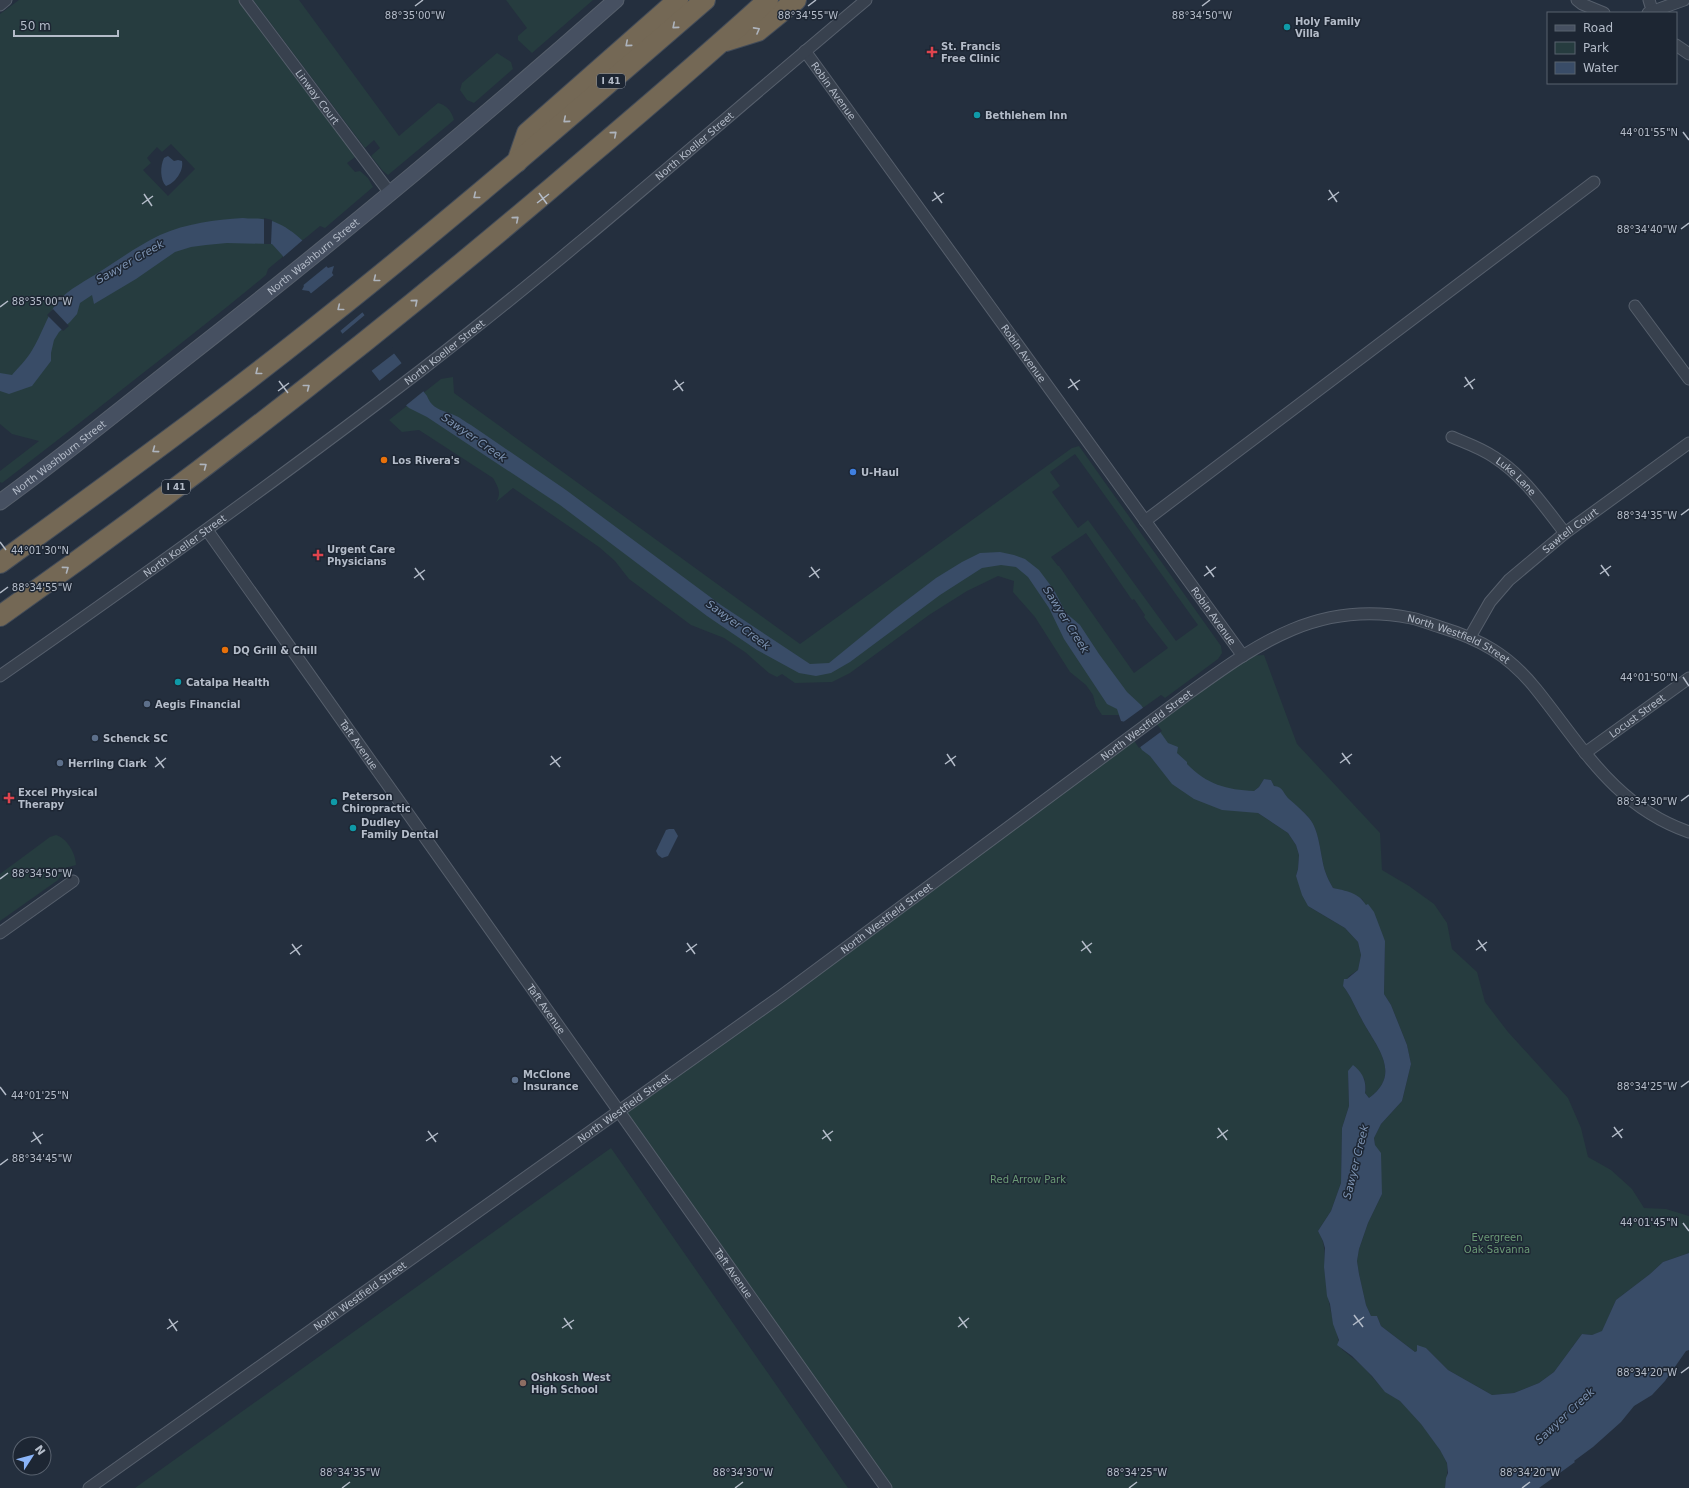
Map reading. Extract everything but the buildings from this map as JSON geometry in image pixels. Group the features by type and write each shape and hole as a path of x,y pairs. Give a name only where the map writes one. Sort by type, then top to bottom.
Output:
{"highway":[{"path":"517,162 527,132 678,0"},
{"name":"I 41","path":"0,563 180,431 322,322 517,162 705,0"},
{"name":"I 41","path":"0,616 114,533 385,327 508,226 721,43 768,0"},
{"path":"721,43 758,31 796,0"}],"street":[{"path":"0,5 6,0"},
{"name":"Linway Court","path":"245,0 390,192"},
{"name":"North Washburn Street","path":"0,502 323,249 534,72 616,0"},
{"name":"North Koeller Street","path":"0,676 207,530 420,371 565,254 866,0"},
{"path":"1577,0 1582,4 1602,12"},
{"path":"1649,0 1651,12"},
{"path":"1654,12 1684,0"},
{"path":"1677,46 1689,54"},
{"name":"Robin Avenue","path":"805,51 1242,656"},
{"path":"1145,521 1594,182"},
{"path":"1635,306 1689,378"},
{"name":"Luke Lane","path":"1452,437 1493,456 1512,470 1530,487 1565,533"},
{"name":"Sawtell Court","path":"1470,637 1490,602 1509,580 1565,533 1689,443"},
{"name":"Taft Avenue","path":"207,530 886,1488"},
{"name":"North Westfield Street","path":"89,1488 518,1185 781,996 1124,741 1242,656 1267,640 1301,625 1328,618 1357,614 1375,614 1413,618 1470,637 1502,655 1524,675 1605,777 1633,802 1665,822 1689,832"},
{"name":"Locust Street","path":"1585,753 1689,678"},
{"path":"0,933 73,881"}],"green space":[{"path":"19,0 239,0 358,155 347,163 355,172 360,171 368,178 373,187 325,228 320,226 268,269 266,275 236,300 2,483 0,482 0,471 39,441 12,434 0,424 0,14","holes":["171,144 195,169 168,196 143,170 151,163 147,158 157,147 162,152"]},
{"path":"253,0 299,0 399,136 438,103 449,109 454,120 388,175 371,156 380,148 374,140 365,148"},
{"path":"506,0 593,0 532,53 518,40 518,36 527,28"},
{"path":"497,53 511,62 513,69 474,103 467,100 460,90 462,83"},
{"path":"453,377 454,393 800,644 1072,448 1079,446 1221,646 1222,653 1218,659 1165,698 1161,695 1133,715 1102,715 1096,706 1093,695 1086,685 1070,672 1035,617 1013,592 1014,581 998,576 967,591 929,615 850,673 832,682 795,683 782,674 777,677 769,673 745,652 724,638 691,625 629,579 615,561 599,547 513,488 496,502 499,493 498,487 493,478 419,430 402,432 389,420 441,379","holes":["1075,454 1198,625 1176,641 1088,520 1078,528 1052,492 1060,486 1050,472","1086,533 1132,600 1134,599 1145,615 1144,617 1168,648 1134,673 1059,566 1051,557"]},
{"name":"Red Arrow Park","path":"1264,655 1297,744 1380,833 1382,870 1409,886 1434,904 1447,923 1452,949 1477,972 1485,1002 1508,1032 1568,1098 1581,1128 1588,1157 1611,1170 1632,1189 1644,1208 1666,1209 1689,1216 1689,1253 1663,1262 1616,1300 1602,1332 1592,1335 1582,1334 1554,1372 1539,1383 1514,1393 1492,1395 1448,1370 1426,1348 1415,1352 1381,1326 1377,1316 1371,1316 1366,1305 1357,1261 1359,1249 1368,1223 1382,1194 1374,1138 1381,1124 1402,1101 1411,1064 1407,1045 1391,1005 1384,994 1385,941 1362,899 1345,891 1333,888 1325,871 1315,830 1309,818 1277,789 1271,780 1264,779 1259,787 1254,791 1258,813 1288,833 1296,845 1299,855 1296,876 1308,906 1345,928 1358,942 1361,955 1358,970 1349,976 1343,986 1378,1048 1383,1058 1385,1069 1384,1079 1379,1088 1369,1098 1365,1093 1366,1088 1364,1078 1348,1071 1349,1106 1342,1128 1341,1183 1331,1211 1318,1231 1324,1247 1326,1282 1333,1320 1341,1348 1358,1362 1388,1394 1405,1406 1419,1421 1440,1449 1447,1464 1445,1488 886,1488 619,1111 1243,656"},
{"path":"56,835 64,839 73,851 76,865 65,868 58,880 0,921 0,874 50,837"},
{"name":"Oshkosh West High School","path":"611,1148 848,1488 135,1488"}],"water":[{"path":"168,156 174,161 182,161 182,169 173,182 166,186 162,177 161,169 164,158"},
{"name":"Sawyer Creek","path":"243,218 262,219 282,225 307,245 328,268 334,266 332,273 432,404 471,425 566,490 721,605 810,664 829,663 936,578 980,553 1000,552 1014,555 1025,559 1039,570 1054,590 1066,613 1080,625 1127,692 1141,705 1168,743 1178,747 1177,753 1187,762 1187,764 1194,771 1209,781 1235,789 1254,791 1259,787 1264,779 1271,780 1274,786 1279,787 1313,823 1318,836 1323,865 1333,888 1347,891 1359,897 1366,905 1368,904 1374,912 1385,941 1384,994 1391,1005 1407,1045 1411,1064 1402,1101 1381,1124 1374,1138 1375,1145 1381,1153 1382,1194 1368,1223 1359,1249 1357,1261 1366,1305 1371,1316 1377,1316 1381,1326 1415,1352 1417,1351 1417,1345 1426,1348 1448,1370 1492,1395 1514,1393 1539,1383 1554,1372 1582,1334 1592,1335 1602,1331 1616,1300 1663,1262 1689,1253 1689,1350 1686,1351 1665,1381 1652,1395 1634,1406 1621,1422 1593,1447 1539,1488 1445,1488 1448,1473 1447,1463 1440,1450 1421,1424 1400,1401 1385,1392 1372,1376 1352,1356 1337,1345 1339,1340 1333,1324 1330,1304 1327,1296 1324,1267 1325,1248 1318,1231 1331,1211 1341,1183 1342,1128 1349,1106 1348,1071 1353,1065 1359,1071 1363,1077 1365,1093 1369,1098 1379,1088 1384,1079 1385,1069 1383,1058 1378,1048 1343,986 1344,979 1347,979 1358,970 1361,955 1358,942 1345,928 1308,906 1302,895 1296,876 1299,855 1296,845 1288,833 1258,813 1222,810 1194,799 1172,784 1150,756 1142,750 1125,722 1121,721 1117,709 1107,704 1064,639 1049,608 1028,577 1016,567 1001,565 982,568 940,595 850,662 831,673 816,676 799,673 757,650 707,616 560,505 427,417 409,408 382,384 309,291 302,290 304,286 282,255 272,244 227,243 191,247 175,252 136,279 94,304 92,295 80,303 77,314 59,332 54,340 51,361 32,386 9,394 0,391 0,373 12,375 22,364 35,346 58,301 73,289 160,235 191,225"},
{"path":"674,829 678,836 668,856 662,858 656,851 666,830"}],"pier":[{"path":"264,218 272,220 271,244 264,244"},
{"path":"304,239 328,265 301,287 282,258"},
{"path":"335,274 364,311 339,332 309,295"},
{"path":"53,309 69,326 63,331 47,315"},
{"path":"366,314 396,352 370,372 341,335"},
{"path":"403,362 425,390 404,407 378,382"},
{"path":"1144,707 1162,731 1139,748 1122,723"}],"place":[{"name":"Holy Family Villa","path":"1287,27"},
{"name":"St. Francis Free Clinic","path":"932,52"},
{"name":"Bethlehem Inn","path":"977,115"},
{"name":"Los Rivera's","path":"384,460"},
{"name":"U-Haul","path":"853,472"},
{"name":"Urgent Care Physicians","path":"318,555"},
{"name":"DQ Grill & Chill","path":"225,650"},
{"name":"Catalpa Health","path":"178,682"},
{"name":"Aegis Financial","path":"147,704"},
{"name":"Schenck SC","path":"95,738"},
{"name":"Herrling Clark","path":"60,763"},
{"name":"Excel Physical Therapy","path":"9,798"},
{"name":"Peterson Chiropractic","path":"334,802"},
{"name":"Dudley Family Dental","path":"353,828"},
{"name":"McClone Insurance","path":"515,1080"},
{"name":"Oshkosh West High School","path":"523,1383"}],"park label":[{"name":"Evergreen Oak Savanna","path":"1497,1242"}]}
